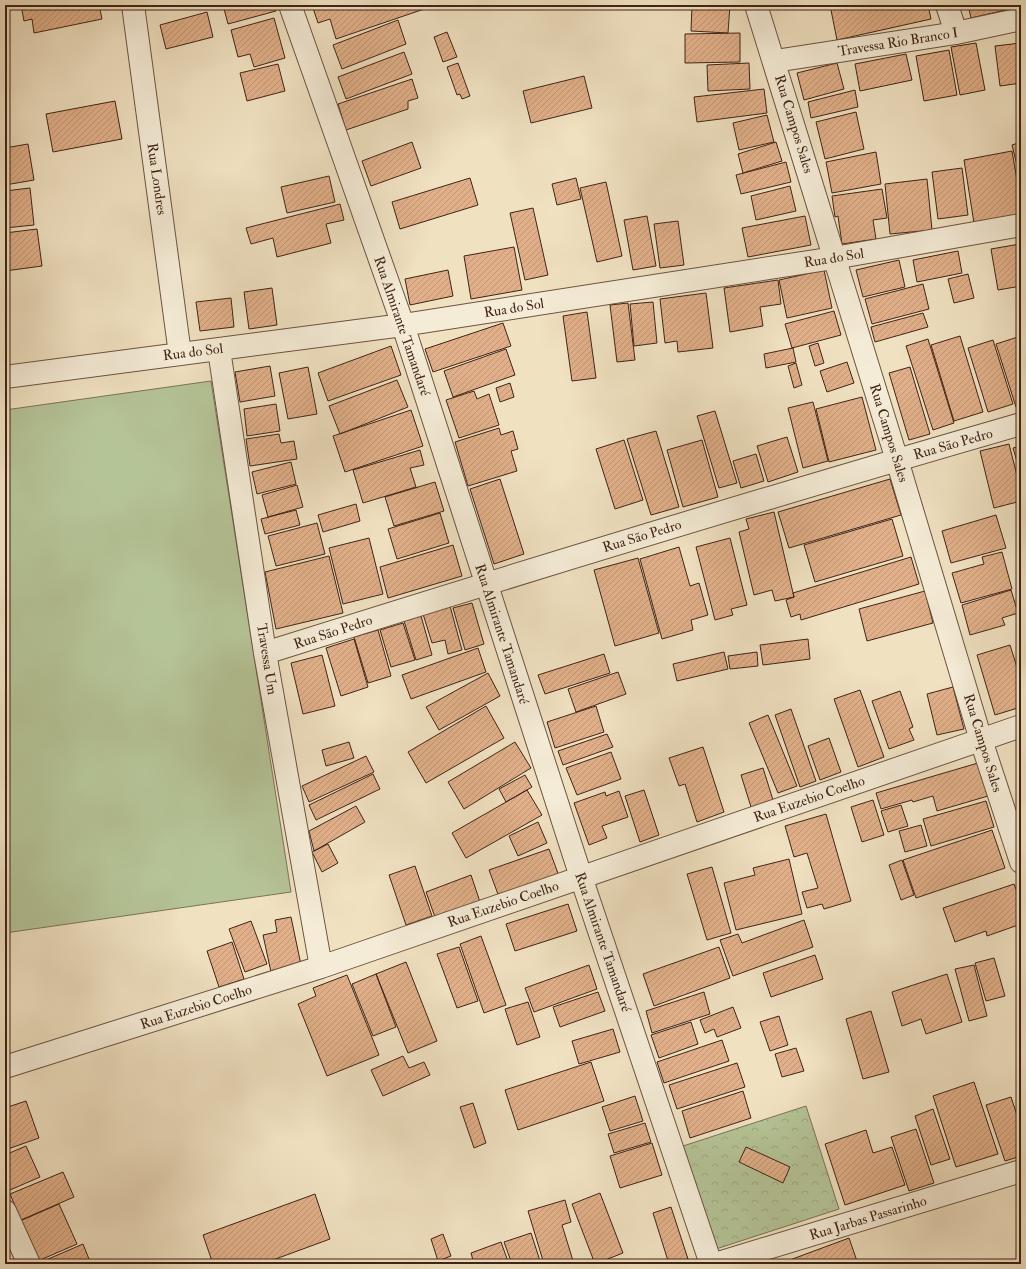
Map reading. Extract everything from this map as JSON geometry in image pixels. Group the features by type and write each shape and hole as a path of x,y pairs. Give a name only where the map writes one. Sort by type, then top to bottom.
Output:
{"street":[{"name":"Rua Londres","path":"133,5 180,354"},
{"name":"Rua Almirante Tamandaré","path":"290,5 403,325 581,877 711,1264"},
{"name":"Rua Campos Sales","path":"756,5 775,61 981,740 1021,862"},
{"path":"947,5 956,33"},
{"name":"Travessa Rio Branco I","path":"775,61 956,33 1021,19"},
{"name":"Rua do Sol","path":"5,377 403,325 834,258 1021,225"},
{"name":"Travessa Um","path":"219,350 265,654 321,967"},
{"name":"Rua São Pedro","path":"265,654 486,584 1021,424"},
{"name":"Rua Euzebio Coelho","path":"5,1067 321,967 1021,726"},
{"name":"Rua Jarbas Passarinho","path":"715,1264 1021,1171"},
{"path":"5,1211 29,1264"}],"green space":[{"path":"211,381 291,892 5,933 5,410"},
{"path":"806,1106 839,1209 716,1249 683,1146"}],"building":[{"path":"21,5 99,5 102,19 34,33 32,19 24,21"},
{"path":"223,5 275,5 276,11 228,24"},
{"path":"312,5 436,5 336,39 330,19 318,23"},
{"path":"692,5 730,5 728,33 691,31"},
{"path":"830,5 928,5 931,19 837,40"},
{"path":"968,5 1009,5 1010,9 971,18"},
{"path":"207,12 213,37 166,49 160,25"},
{"path":"274,18 285,58 254,67 250,54 238,57 231,30"},
{"path":"398,20 406,44 342,69 333,45"},
{"path":"447,32 457,57 443,62 434,37"},
{"path":"740,33 740,62 685,63 685,34"},
{"path":"976,43 985,90 960,95 951,47"},
{"path":"1021,43 1021,83 1000,86 995,46"},
{"path":"949,50 957,95 924,101 916,56"},
{"path":"404,52 412,74 346,99 338,77"},
{"path":"906,54 912,80 860,91 855,64"},
{"path":"458,63 470,96 462,99 460,94 457,95 447,67"},
{"path":"749,63 750,89 708,91 707,65"},
{"path":"837,63 844,89 804,100 797,73"},
{"path":"278,64 285,91 247,101 240,73"},
{"path":"584,76 592,108 531,123 523,91"},
{"path":"412,79 418,98 408,101 408,109 346,130 338,104"},
{"path":"764,89 767,113 697,122 694,97"},
{"path":"855,90 858,107 811,118 808,102"},
{"path":"115,101 122,139 53,152 46,114"},
{"path":"856,112 864,149 825,159 816,122"},
{"path":"767,115 774,142 739,150 733,123"},
{"path":"412,142 421,168 371,186 362,161"},
{"path":"776,142 782,161 743,173 738,154"},
{"path":"1021,142 1021,182 1012,145"},
{"path":"28,144 34,180 5,185 5,148"},
{"path":"1012,151 1021,204 1021,215 974,223 964,160"},
{"path":"876,152 881,184 832,193 826,162"},
{"path":"786,162 791,182 741,194 736,175"},
{"path":"962,168 968,215 938,219 932,172"},
{"path":"329,176 335,202 287,213 281,187"},
{"path":"470,178 478,205 400,229 392,202"},
{"path":"576,178 581,199 557,205 552,184"},
{"path":"927,179 932,230 890,234 885,184"},
{"path":"606,182 622,256 597,262 580,188"},
{"path":"790,186 796,211 756,220 751,196"},
{"path":"30,188 34,225 5,228 5,191"},
{"path":"882,189 887,218 873,220 876,239 842,244 838,216 835,217 832,196"},
{"path":"340,204 344,220 326,224 331,243 277,257 273,238 251,244 246,228"},
{"path":"533,208 548,275 525,280 510,213"},
{"path":"647,216 656,266 633,270 624,220"},
{"path":"805,216 811,245 748,257 742,228"},
{"path":"678,221 684,265 660,268 654,224"},
{"path":"37,229 42,266 5,271 5,233"},
{"path":"1020,244 1021,286 998,290 991,249"},
{"path":"514,247 522,290 471,299 464,256"},
{"path":"958,251 962,273 917,282 913,260"},
{"path":"899,260 905,287 863,297 856,270"},
{"path":"448,270 453,296 410,305 405,279"},
{"path":"824,270 832,308 787,318 779,280"},
{"path":"968,274 974,298 954,303 948,279"},
{"path":"778,280 781,304 760,307 763,326 730,332 724,288"},
{"path":"923,284 929,309 872,324 865,299"},
{"path":"272,288 277,325 249,329 244,292"},
{"path":"706,293 713,348 678,352 677,341 665,343 660,299"},
{"path":"231,298 234,327 200,331 196,302"},
{"path":"653,302 657,343 634,346 630,304"},
{"path":"628,303 635,360 617,362 610,305"},
{"path":"834,311 841,335 792,348 785,324"},
{"path":"587,312 596,378 572,381 563,316"},
{"path":"923,313 928,327 875,342 871,327"},
{"path":"503,323 511,346 433,372 425,349"},
{"path":"960,336 983,412 954,421 931,345"},
{"path":"1021,336 1021,405 1016,407 996,344"},
{"path":"928,339 954,423 933,430 906,346"},
{"path":"993,340 1013,404 988,412 968,348"},
{"path":"818,343 824,363 815,366 809,346"},
{"path":"391,346 401,375 328,401 318,373"},
{"path":"793,348 796,362 766,368 764,354"},
{"path":"506,349 515,375 453,397 444,371"},
{"path":"847,362 854,383 827,392 820,371"},
{"path":"796,363 802,385 794,388 788,366"},
{"path":"270,366 275,396 240,402 235,372"},
{"path":"308,367 317,414 288,419 279,373"},
{"path":"910,367 930,434 909,440 889,373"},
{"path":"397,380 408,407 340,434 329,406"},
{"path":"510,383 514,397 500,402 496,388"},
{"path":"474,391 477,399 489,394 499,425 459,438 446,400"},
{"path":"862,397 876,450 829,462 816,409"},
{"path":"813,402 828,461 803,468 788,408"},
{"path":"276,404 280,431 247,436 244,409"},
{"path":"411,410 423,446 345,472 333,436"},
{"path":"715,411 737,483 719,488 697,416"},
{"path":"499,428 501,435 513,431 518,449 511,451 517,471 468,486 455,442"},
{"path":"656,431 679,507 651,515 627,439"},
{"path":"279,434 281,443 294,441 297,459 250,466 246,439"},
{"path":"787,437 798,472 768,482 757,446"},
{"path":"624,440 643,500 615,509 596,449"},
{"path":"702,440 718,497 683,507 667,450"},
{"path":"1009,444 1021,491 1021,501 994,508 980,451"},
{"path":"1021,446 1021,475 1013,448"},
{"path":"420,450 424,465 410,468 416,487 363,503 353,470"},
{"path":"756,454 764,481 741,488 733,461"},
{"path":"291,462 296,484 257,494 252,472"},
{"path":"500,479 524,554 494,564 470,489"},
{"path":"890,479 901,515 789,548 778,512"},
{"path":"435,482 444,511 394,526 385,497"},
{"path":"297,485 303,507 268,517 262,495"},
{"path":"356,504 360,521 323,532 318,515"},
{"path":"296,510 300,525 265,534 261,519"},
{"path":"774,512 794,597 775,601 772,590 754,595 739,532 749,529 746,519"},
{"path":"440,513 449,543 397,559 388,529"},
{"path":"996,515 1006,548 951,563 942,531"},
{"path":"892,519 903,556 815,582 804,545"},
{"path":"317,523 325,554 276,566 268,536"},
{"path":"369,538 383,594 343,604 329,548"},
{"path":"730,538 747,605 731,609 733,615 715,620 696,547"},
{"path":"453,545 462,576 388,598 380,567"},
{"path":"679,547 690,586 699,583 708,615 691,620 693,630 662,639 640,559"},
{"path":"1002,552 1012,589 961,603 952,573 984,564 982,557"},
{"path":"329,556 343,613 276,629 265,572"},
{"path":"911,557 919,584 801,620 800,614 791,617 786,600 794,597 793,593"},
{"path":"638,558 659,633 615,646 594,570"},
{"path":"1011,590 1018,613 1002,618 1005,625 970,635 962,605"},
{"path":"925,591 933,623 867,641 859,609"},
{"path":"472,603 484,644 465,650 453,608"},
{"path":"450,606 462,650 448,654 445,640 432,643 423,614"},
{"path":"421,616 432,655 416,660 404,621"},
{"path":"403,623 415,660 391,667 380,630"},
{"path":"378,630 391,676 368,683 354,637"},
{"path":"354,639 368,687 341,696 326,648"},
{"path":"808,639 810,659 763,665 760,645"},
{"path":"1010,645 1021,680 1021,707 995,715 977,655"},
{"path":"478,648 486,672 411,699 402,675"},
{"path":"724,652 728,669 677,681 673,664"},
{"path":"757,652 758,666 730,669 728,656"},
{"path":"604,654 610,673 545,694 538,675"},
{"path":"322,655 335,706 303,714 291,663"},
{"path":"618,672 626,694 576,712 568,689"},
{"path":"488,673 500,696 439,730 426,707"},
{"path":"953,687 964,729 937,735 927,694"},
{"path":"860,690 884,757 858,767 834,699"},
{"path":"900,691 913,727 909,729 914,740 889,749 872,701"},
{"path":"486,706 504,738 426,783 408,752"},
{"path":"596,706 604,732 555,748 547,722"},
{"path":"791,709 816,781 800,787 775,715"},
{"path":"768,715 797,786 778,793 749,723"},
{"path":"607,734 613,747 563,765 558,751"},
{"path":"829,738 841,772 820,780 808,746"},
{"path":"349,742 354,758 326,766 322,750"},
{"path":"515,742 531,768 464,809 448,782"},
{"path":"703,747 724,812 697,822 685,784 679,786 669,758"},
{"path":"611,752 621,779 577,795 566,768"},
{"path":"366,756 374,772 309,802 302,786"},
{"path":"978,763 988,796 937,811 933,796 913,802 912,800 881,809 876,793"},
{"path":"763,768 773,800 751,807 741,775"},
{"path":"373,774 380,789 316,820 309,805"},
{"path":"525,775 532,787 506,802 499,789"},
{"path":"527,790 542,815 466,858 452,833"},
{"path":"644,790 659,835 640,842 625,796"},
{"path":"619,791 628,817 602,826 607,838 589,845 574,803 605,792 606,796"},
{"path":"873,800 884,835 862,842 851,807"},
{"path":"986,801 994,827 931,846 923,819"},
{"path":"901,805 908,826 888,832 881,811"},
{"path":"356,806 365,822 314,851 309,831"},
{"path":"826,814 851,901 824,909 822,904 807,908 802,892 818,888 807,853 794,857 785,826"},
{"path":"538,822 547,843 518,856 509,836"},
{"path":"921,825 927,846 905,852 899,831"},
{"path":"992,830 1005,868 916,898 903,860"},
{"path":"328,844 338,863 322,872 312,852"},
{"path":"549,849 559,876 499,897 489,870"},
{"path":"789,859 802,914 736,930 724,883 755,875 753,868"},
{"path":"902,860 914,895 901,900 889,865"},
{"path":"415,866 432,916 406,925 389,875"},
{"path":"712,867 731,933 707,940 687,874"},
{"path":"471,875 480,902 435,917 426,892"},
{"path":"1014,884 1021,903 1021,924 987,936 986,931 955,942 943,908"},
{"path":"568,904 577,931 515,951 506,924"},
{"path":"291,917 301,965 271,972 263,935 277,932 275,920"},
{"path":"804,920 813,947 733,976 720,940 738,934 742,943"},
{"path":"251,921 267,964 245,972 229,929"},
{"path":"481,936 506,1005 484,1013 460,944"},
{"path":"232,942 244,979 219,987 207,951"},
{"path":"459,947 478,1001 457,1008 437,954"},
{"path":"719,947 730,978 654,1006 643,974"},
{"path":"815,955 823,979 771,997 763,973"},
{"path":"994,958 1005,996 986,1001 975,963"},
{"path":"406,962 437,1041 408,1053 376,974"},
{"path":"589,965 597,989 534,1012 525,988"},
{"path":"974,965 987,1016 969,1021 955,969"},
{"path":"376,974 396,1027 373,1036 352,984"},
{"path":"947,974 962,1022 926,1034 921,1019 902,1026 892,992"},
{"path":"347,975 379,1055 327,1076 298,1004 316,996 313,988"},
{"path":"598,992 605,1011 560,1027 553,1007"},
{"path":"704,992 710,1014 652,1033 646,1011"},
{"path":"528,1002 540,1037 517,1045 505,1009"},
{"path":"733,1007 741,1028 717,1037 714,1029 705,1033 700,1020"},
{"path":"871,1011 889,1072 863,1079 846,1019"},
{"path":"779,1016 788,1045 770,1051 760,1022"},
{"path":"691,1022 698,1044 659,1058 651,1035"},
{"path":"613,1029 620,1052 579,1064 572,1041"},
{"path":"722,1040 729,1061 664,1083 657,1062"},
{"path":"796,1048 804,1071 782,1077 775,1054"},
{"path":"403,1056 409,1068 424,1062 430,1075 383,1096 371,1070"},
{"path":"591,1062 604,1101 518,1130 505,1090"},
{"path":"737,1063 745,1087 677,1109 669,1085"},
{"path":"974,1082 998,1154 956,1167 933,1096"},
{"path":"743,1091 751,1118 690,1138 682,1111"},
{"path":"635,1096 643,1121 610,1131 602,1107"},
{"path":"1011,1097 1021,1127 1021,1156 1005,1161 986,1105"},
{"path":"26,1101 39,1138 5,1150 5,1108"},
{"path":"473,1103 486,1143 474,1148 460,1107"},
{"path":"933,1109 950,1159 931,1165 915,1116"},
{"path":"645,1123 651,1142 614,1153 608,1134"},
{"path":"916,1129 934,1183 909,1191 891,1137"},
{"path":"866,1130 873,1153 892,1147 905,1185 845,1205 825,1144"},
{"path":"652,1143 662,1175 620,1188 610,1156"},
{"path":"26,1146 40,1177 10,1190 5,1180 5,1155"},
{"path":"746,1147 790,1167 783,1183 739,1162"},
{"path":"63,1172 74,1197 21,1220 10,1194"},
{"path":"600,1193 623,1253 595,1264 572,1204"},
{"path":"315,1194 330,1239 262,1264 213,1264 203,1235"},
{"path":"565,1200 571,1222 562,1225 574,1264 544,1264 528,1211"},
{"path":"59,1204 77,1244 38,1261 20,1221"},
{"path":"671,1207 688,1259 669,1264 653,1213"},
{"path":"531,1233 541,1264 512,1264 504,1242"},
{"path":"443,1234 451,1256 438,1261 431,1239"},
{"path":"849,1238 858,1264 779,1264"},
{"path":"501,1242 509,1264 474,1264 471,1253"},
{"path":"83,1244 91,1264 39,1264 39,1263"}]}
